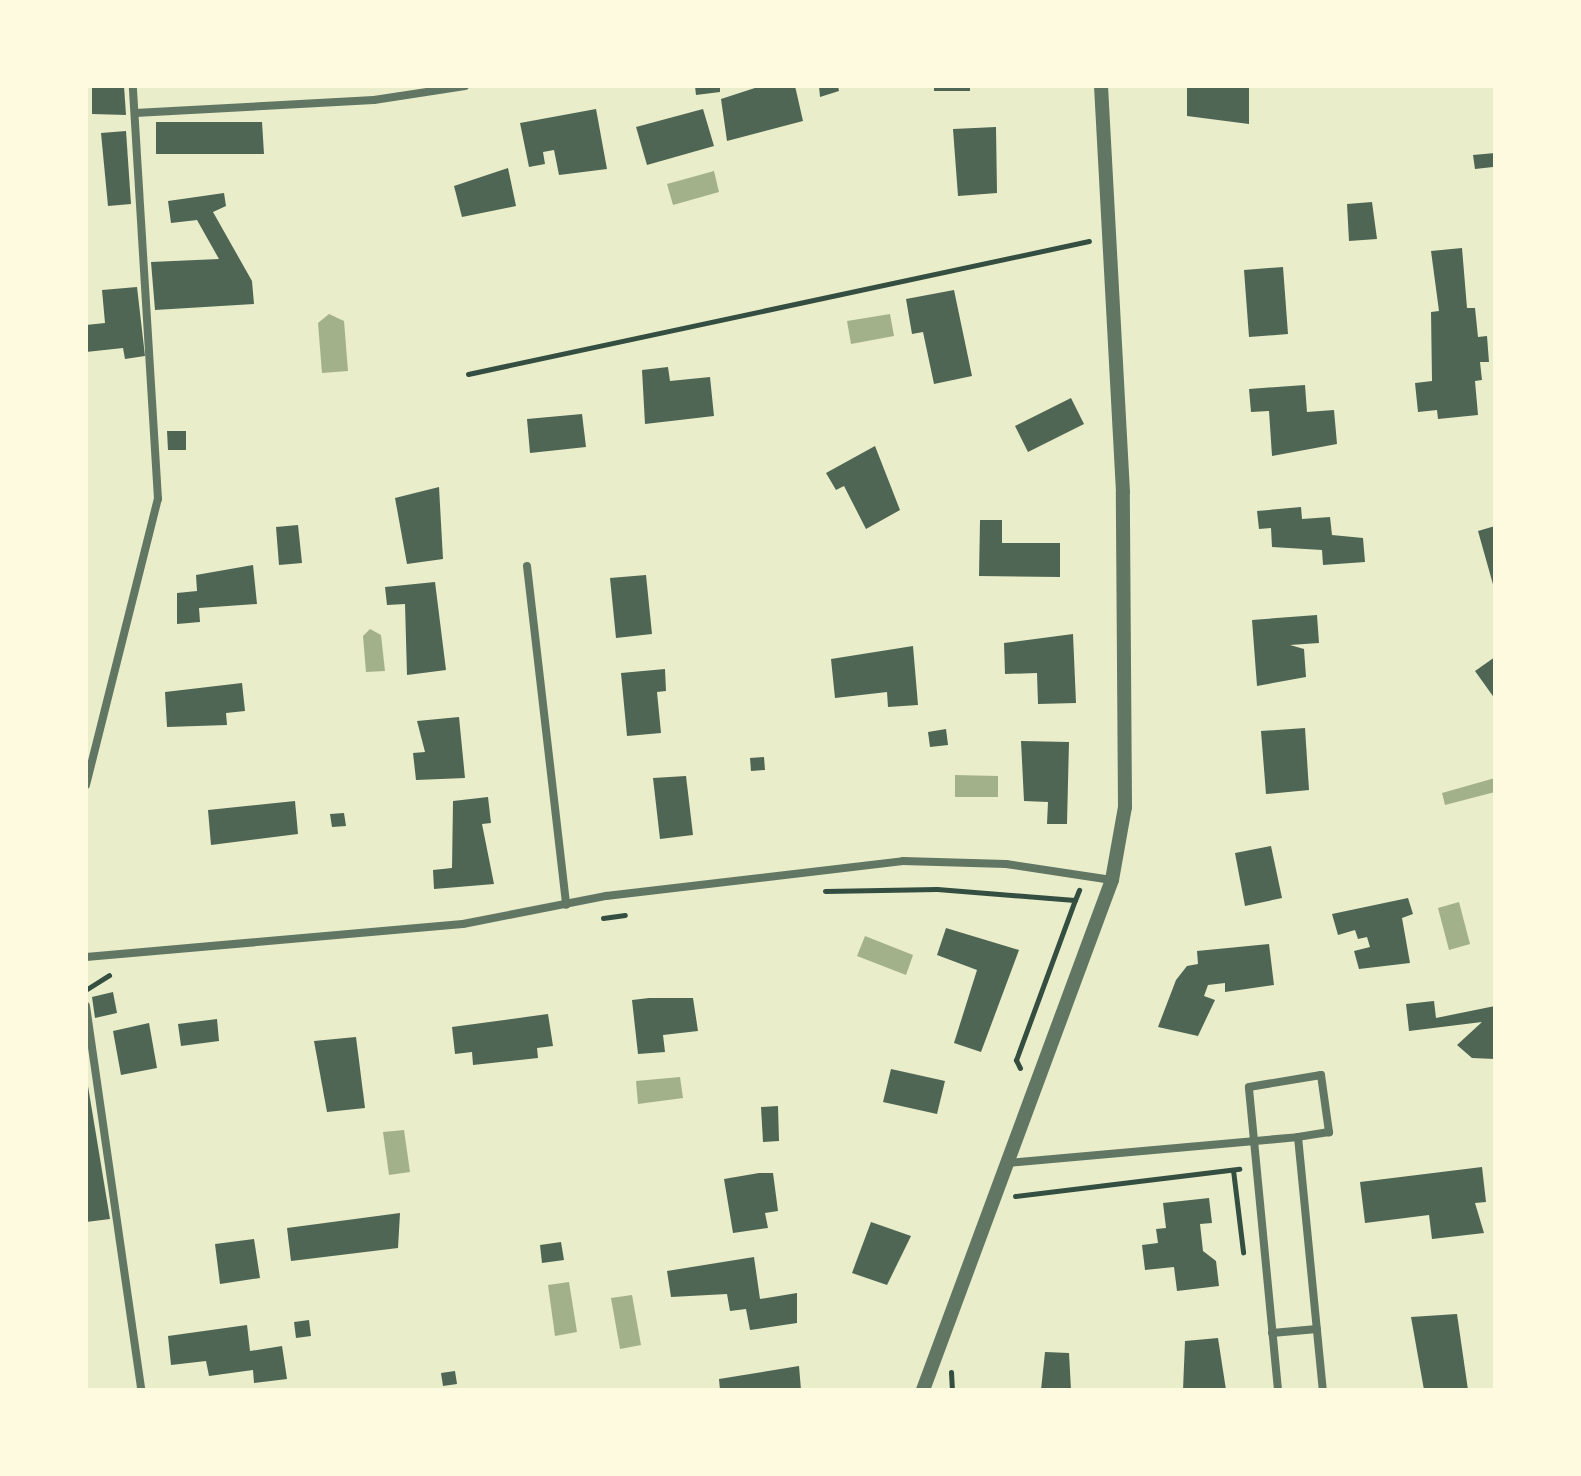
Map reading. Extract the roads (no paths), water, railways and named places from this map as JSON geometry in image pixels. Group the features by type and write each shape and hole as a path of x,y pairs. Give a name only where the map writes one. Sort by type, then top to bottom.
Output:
{"street":[{"path":"86,785 158,499 133,86"},
{"path":"135,113 389,99 465,86"},
{"path":"923,1390 1112,880 1126,761 1110,237 1101,86"},
{"path":"527,566 566,905"},
{"path":"86,957 463,924 566,905 903,861 1084,875 1112,880"},
{"path":"86,1006 141,1390"},
{"path":"1008,1163 1028,1164 1254,1141 1298,1137 1329,1132 1321,1075 1249,1087 1254,1141 1256,1167 1278,1390"},
{"path":"1298,1137 1323,1390"},
{"path":"1272,1333 1317,1329"}]}
